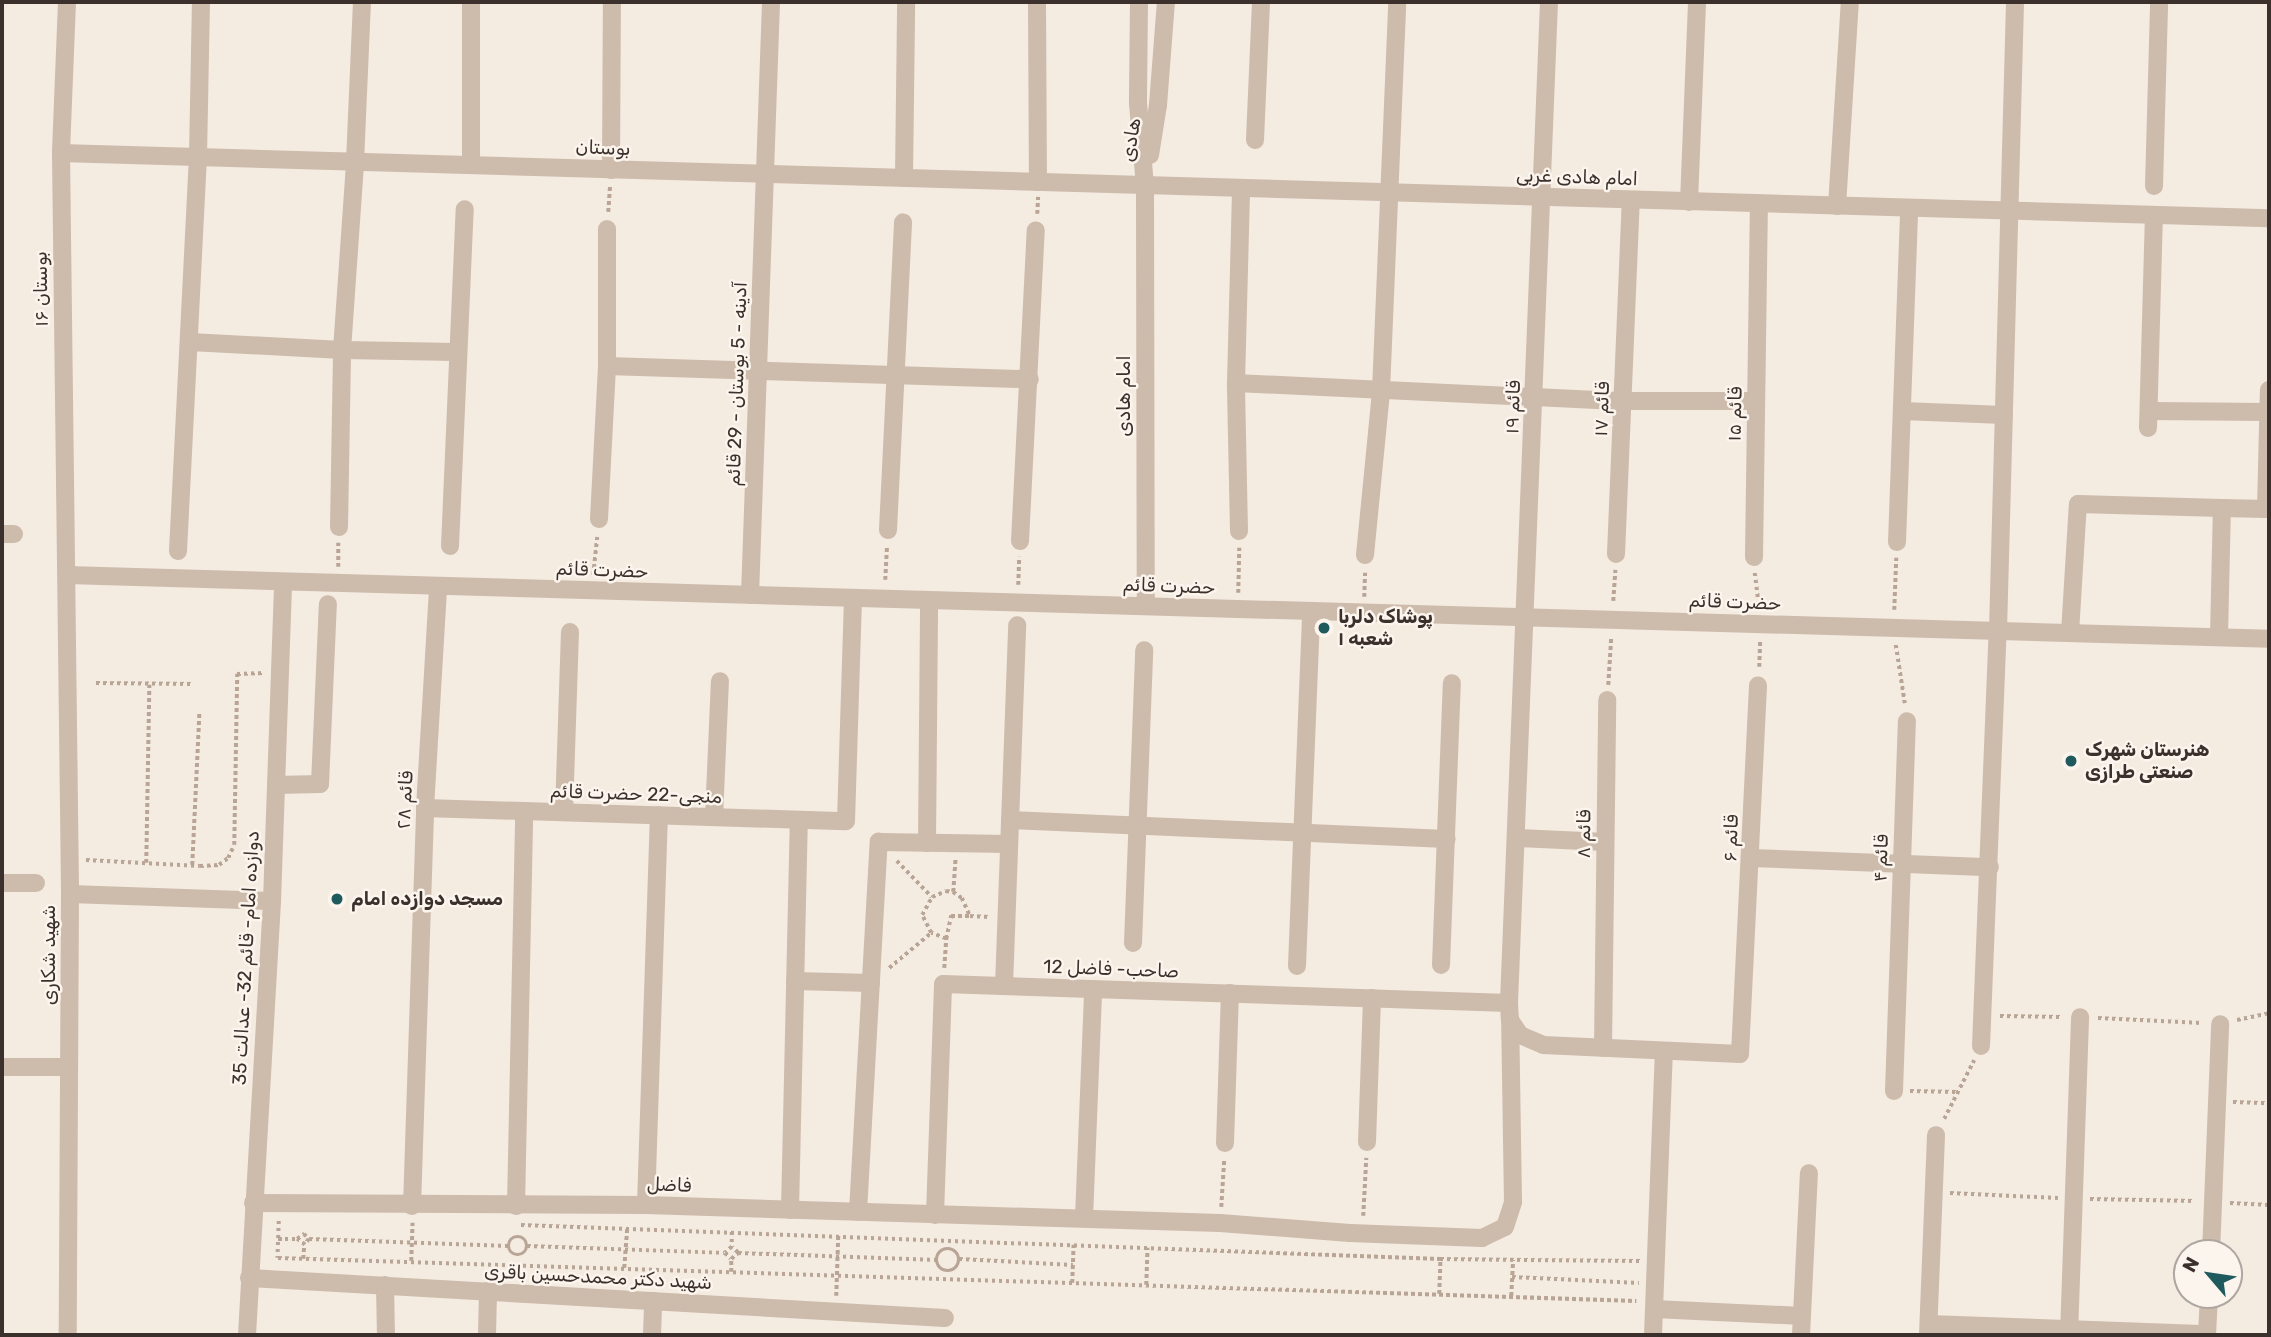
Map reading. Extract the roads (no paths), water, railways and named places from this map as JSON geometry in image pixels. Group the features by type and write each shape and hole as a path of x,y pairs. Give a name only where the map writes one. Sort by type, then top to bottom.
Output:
{"street":[{"name":"بوستان ۱۶","path":"67,2 61,153 67,575"},
{"path":"178,551 198,157 201,2"},
{"path":"339,527 342,350 355,162 362,2"},
{"path":"471,2 471,165"},
{"path":"611,170 612,2"},
{"name":"آدینه - 5 بوستان - 29 قائم","path":"750,595 771,2"},
{"path":"904,178 906,2"},
{"path":"1037,2 1038,183"},
{"name":"هادی","path":"1139,2 1139,103 1145,186"},
{"name":"هادی","path":"1145,186 1158,105 1166,2"},
{"path":"1255,140 1261,2"},
{"path":"1365,555 1381,391 1398,2"},
{"name":"قائم ۱۹","path":"1509,1011 1549,2"},
{"path":"1689,202 1697,2"},
{"path":"1837,206 1850,2"},
{"path":"1982,1046 1998,631 2015,2"},
{"path":"2154,187 2159,2"},
{"name":"بوستان","path":"61,153 1145,186"},
{"name":"امام هادی غربی","path":"1145,186 2269,218"},
{"name":"امام هادی","path":"1145,186 1146,606"},
{"path":"1239,531 1236,383 1241,189"},
{"name":"قائم ۱۷","path":"1616,554 1631,200"},
{"name":"قائم ۱۵","path":"1754,557 1759,204"},
{"path":"1897,542 1909,208"},
{"path":"450,546 465,209"},
{"path":"2154,215 2148,420 2268,412"},
{"path":"888,530 903,222"},
{"path":"599,519 607,366 607,229"},
{"path":"1020,541 1036,230"},
{"path":"190,342 342,350 457,352"},
{"path":"607,366 1030,379"},
{"path":"1236,383 1534,398 1756,401"},
{"path":"2070,633 2078,504 2267,509 2269,390"},
{"path":"1902,411 2004,415"},
{"path":"2219,637 2222,508"},
{"name":"حضرت قائم","path":"67,575 2269,639"},
{"name":"شهید شکاری","path":"67,575 70,894 68,1335"},
{"name":"دوازده امام- قائم 32- عدالت 35","path":"247,1335 272,901 283,582"},
{"name":"قائم ۲۸","path":"412,1214 425,808 438,586"},
{"name":"منجی-22 حضرت قائم","path":"425,808 846,821 853,598"},
{"path":"927,843 929,600"},
{"path":"276,785 320,784 328,604"},
{"path":"1297,966 1311,611"},
{"path":"1004,986 1017,625"},
{"path":"564,813 570,632"},
{"path":"1133,943 1144,650"},
{"path":"714,817 720,681"},
{"path":"1441,965 1452,683"},
{"name":"قائم ۶","path":"1664,1052 1740,1054 1758,685"},
{"name":"قائم ۸","path":"1603,1048 1607,700"},
{"name":"قائم ۴","path":"1894,1091 1907,721"},
{"path":"516,1206 524,811"},
{"path":"646,1205 659,816"},
{"path":"790,1210 799,820"},
{"path":"1010,820 1447,839"},
{"path":"1517,838 1605,842"},
{"path":"858,1212 879,842 1009,844"},
{"path":"1751,858 1990,867"},
{"path":"2,883 36,883"},
{"path":"70,894 272,901"},
{"path":"795,981 871,983"},
{"name":"صاحب- فاضل 12","path":"935,1215 943,984 1372,998 1509,1011"},
{"path":"1084,1218 1093,989"},
{"path":"1225,1143 1230,993"},
{"path":"1367,1142 1372,998"},
{"path":"1509,1011 1520,1035 1543,1045 1664,1052 1653,1335"},
{"name":"فاضل","path":"253,1203 412,1214 516,1206 646,1205 1220,1223 1482,1238 1505,1227 1513,1202 1509,1011"},
{"path":"2069,1332 2080,1017"},
{"path":"2212,1239 2220,1024"},
{"path":"2,1067 69,1067"},
{"path":"1936,1135 1928,1330 2207,1335 2208,1309"},
{"path":"1801,1335 1809,1173"},
{"name":"شهید دکتر محمدحسین باقری","path":"249,1278 945,1318"},
{"path":"385,1285 386,1335"},
{"path":"487,1335 488,1291"},
{"path":"1654,1298 1802,1316"},
{"path":"652,1335 653,1301"}],"place":[{"name":"پوشاک دلربا شعبه ۱","path":"1324,628"},
{"name":"هنرستان شهرک صنعتی طرازی","path":"2071,761"},
{"name":"مسجد دوازده امام","path":"337,899"}]}
